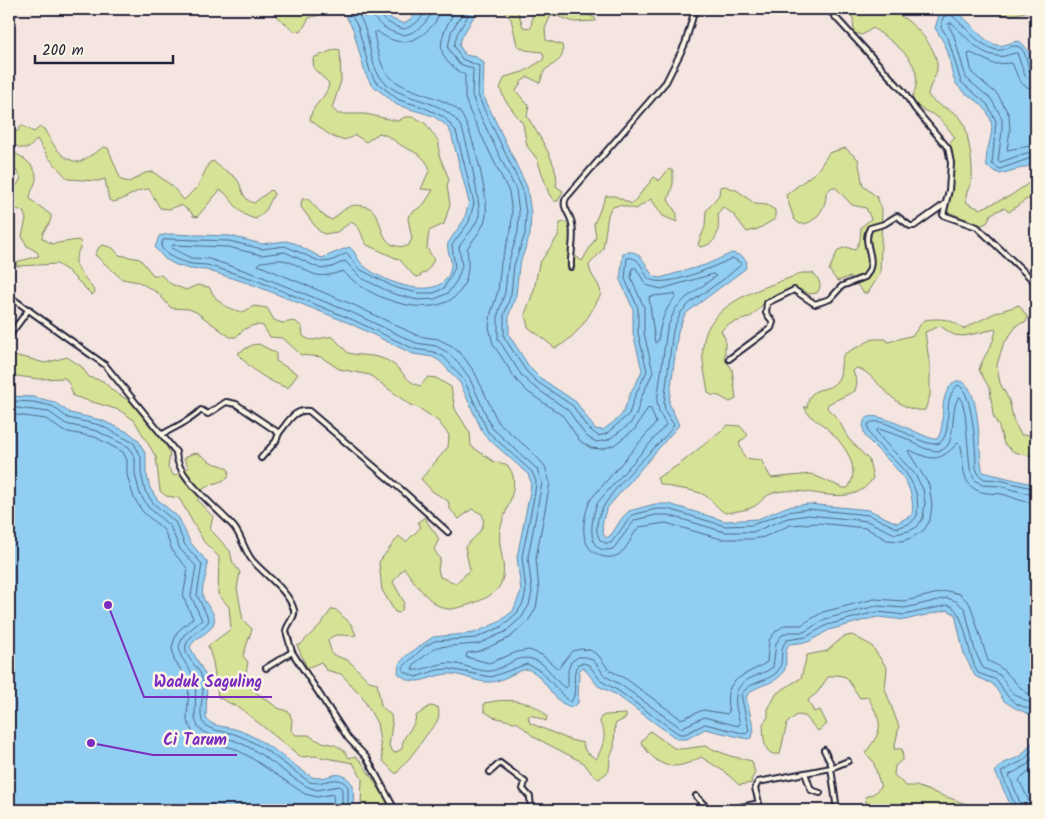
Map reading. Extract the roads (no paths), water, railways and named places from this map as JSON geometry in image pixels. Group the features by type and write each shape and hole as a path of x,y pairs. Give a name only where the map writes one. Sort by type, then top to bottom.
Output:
{"street":[{"path":"571,267 574,249 572,225 564,205 566,198 666,82 685,44 695,9"},
{"path":"828,9 903,91 915,109 946,145 951,163 950,190 944,204 942,213 944,216 977,227 1036,283"},
{"path":"729,359 771,328 773,322 766,312 767,303 794,290 816,304 830,299 842,286 865,277 872,262 867,238 870,228 884,224 898,216 910,226 914,226 944,204"},
{"path":"9,296 105,365 163,434 176,452 177,460 188,479 233,526 248,554 273,581 294,609 294,616 286,631 292,652 348,738 367,758 395,810"},
{"path":"9,336 29,309"},
{"path":"163,434 178,424 193,419 201,410 208,414 226,402 236,404 279,434"},
{"path":"261,458 276,441 293,416 304,410 309,412 404,492 448,532"},
{"path":"266,668 292,652"},
{"path":"824,750 832,768 837,810"},
{"path":"727,810 759,803 755,788 758,782 832,768 848,761"},
{"path":"490,772 500,763 526,782 523,789 530,797 532,810"},
{"path":"805,773 811,790 820,793"},
{"path":"696,796 709,810"},
{"path":"474,810 484,810"}],"water":[{"path":"342,9 380,9 392,19 404,24 423,9 478,9 459,45 465,55 476,57 484,63 483,95 527,187 531,213 530,235 519,266 516,295 509,315 509,335 530,368 539,377 576,402 595,429 603,430 622,414 642,370 633,333 633,309 620,280 623,254 634,252 642,258 653,276 660,278 705,265 732,253 742,256 747,262 745,269 685,314 678,331 669,403 679,425 608,507 602,523 606,538 611,535 629,511 655,504 669,504 725,521 758,519 786,507 808,504 869,510 897,523 912,515 910,490 898,471 865,436 864,423 869,417 878,417 930,438 937,439 942,426 946,394 956,381 965,383 971,392 975,404 983,472 1036,485 1036,717 1004,701 993,684 975,676 964,654 955,614 947,610 905,620 878,617 829,630 808,642 789,644 782,674 774,681 749,693 746,697 754,730 752,737 748,739 705,729 687,739 677,739 615,694 598,686 583,667 579,671 578,703 572,707 559,701 534,672 527,669 495,682 481,681 452,674 411,681 398,673 399,664 407,655 433,637 474,633 499,622 513,611 521,591 517,557 530,492 531,482 528,474 484,435 460,383 441,362 433,357 413,354 349,323 251,284 206,270 190,269 176,265 165,259 155,248 159,236 169,234 230,236 262,244 286,241 294,243 322,258 349,247 359,261 372,272 397,284 426,288 438,286 447,278 451,266 448,243 464,220 469,202 451,133 446,125 433,116 397,105 371,84 365,73 353,29"},
{"path":"947,9 961,15 990,42 997,45 1005,45 1019,41 1027,49 1032,63 1037,98 1036,164 1000,174 987,167 986,156 992,132 991,121 984,108 961,90 955,82 948,52 935,28 939,15"},
{"path":"9,396 34,397 54,402 70,413 101,420 130,433 138,440 146,455 146,472 150,488 157,499 179,518 190,542 207,562 202,593 204,600 214,615 214,622 210,629 195,640 190,647 207,678 206,718 212,724 238,730 258,739 312,777 338,775 348,779 353,785 354,810 9,810"},
{"path":"1036,738 1036,810 1013,810 995,772 1002,764 1021,756"}],"place":[{"name":"Waduk Saguling","path":"108,605"},
{"name":"Ci Tarum","path":"91,743"}]}
